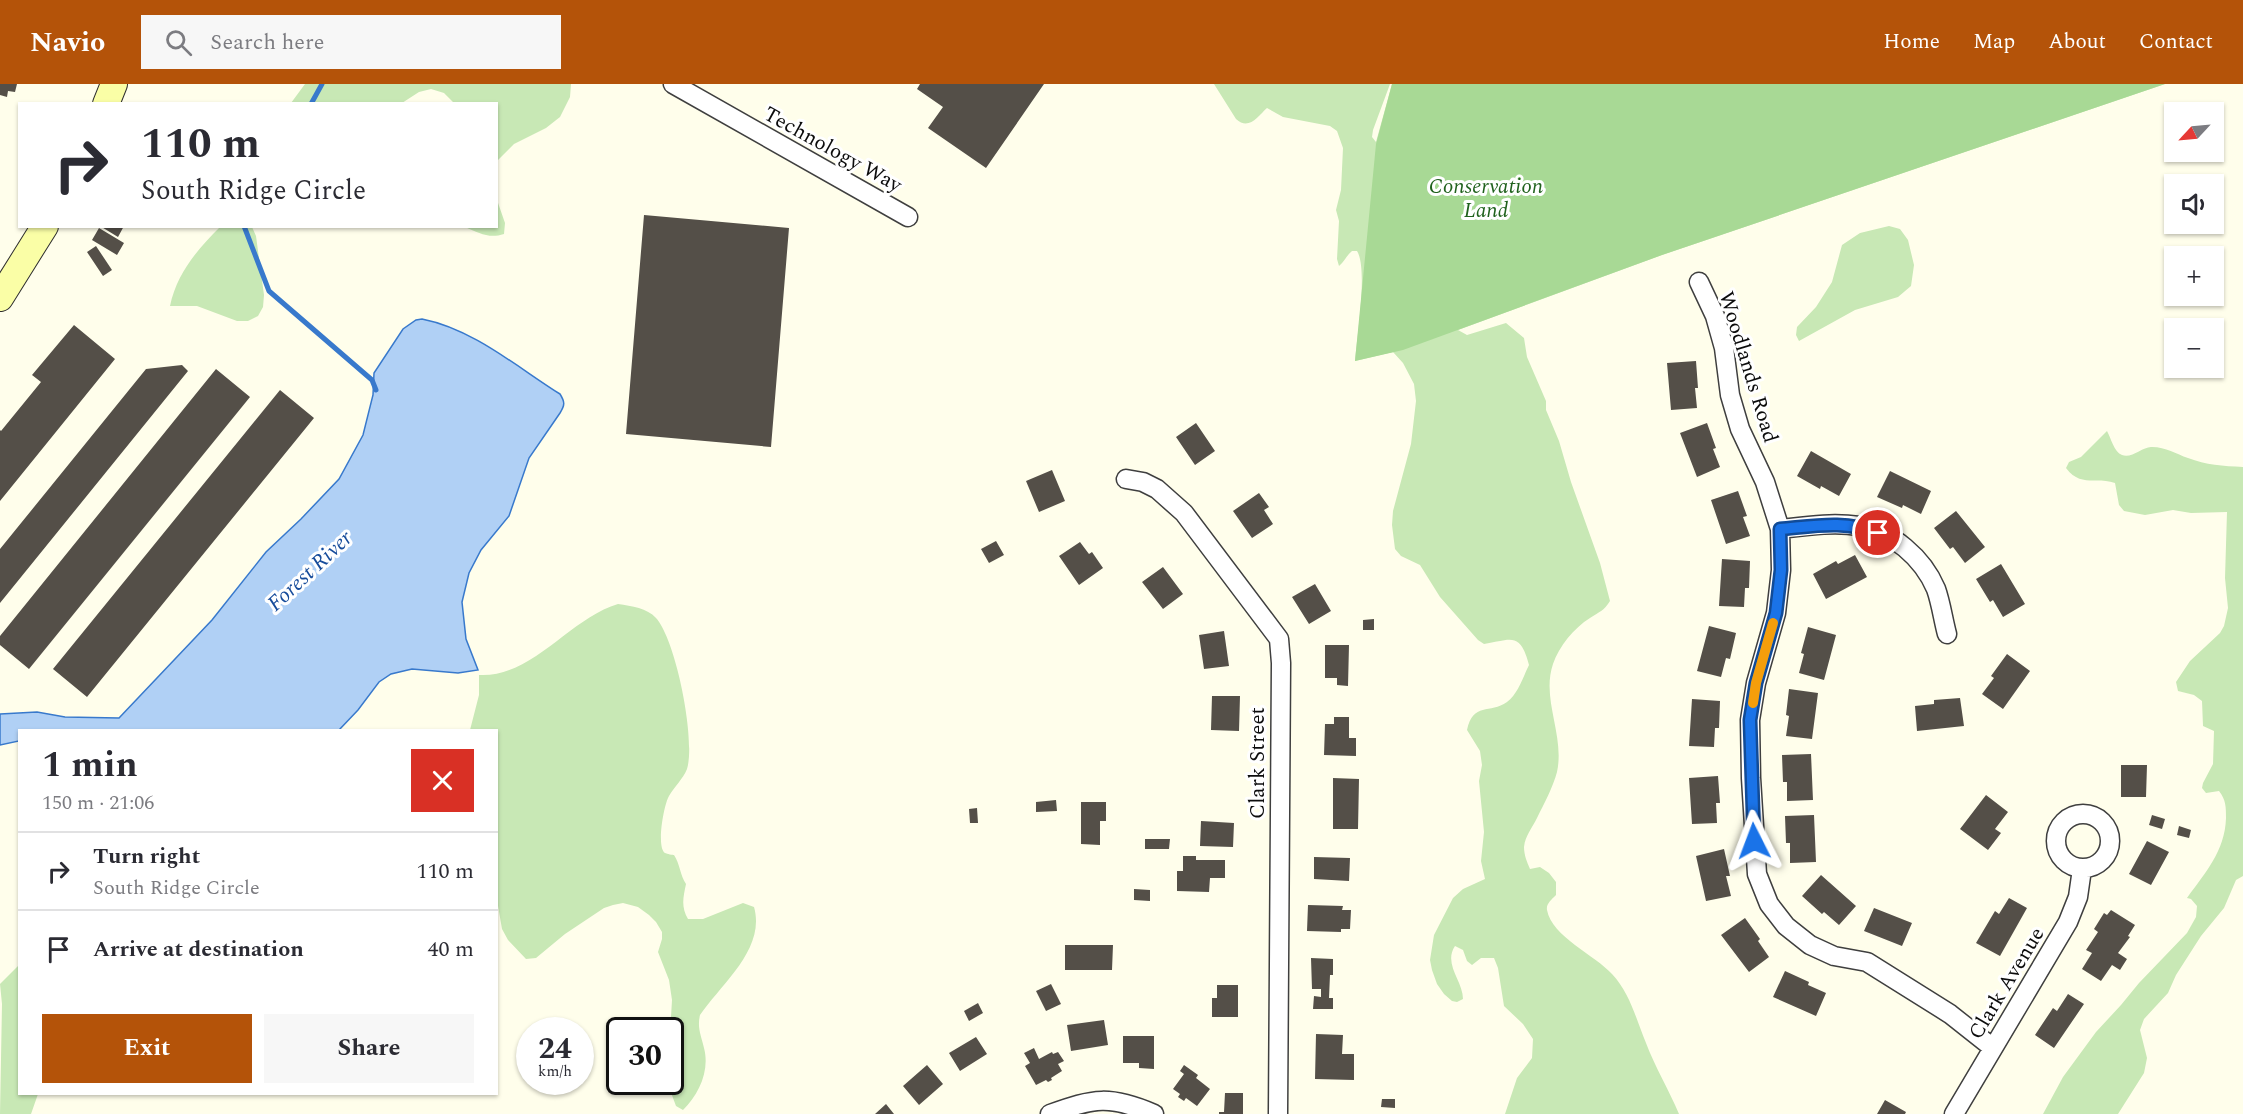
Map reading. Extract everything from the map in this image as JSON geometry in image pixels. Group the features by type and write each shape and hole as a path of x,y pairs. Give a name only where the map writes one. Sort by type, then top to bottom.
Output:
{"street":[{"path":"107,102 114,84"},
{"name":"Technology Way","path":"673,84 908,217"},
{"path":"0,298 44,228"},
{"name":"Woodlands Road","path":"1699,282 1715,316 1724,348 1730,395 1740,429 1765,482 1780,529 1781,570 1776,613 1756,683 1750,720 1757,874 1769,904 1786,926 1810,945 1834,956 1867,963 1950,1014 1993,1048"},
{"name":"Clark Street","path":"1126,479 1143,482 1156,489 1184,513 1279,639 1281,663 1278,1114"},
{"path":"1780,529 1828,524 1861,526 1896,540 1917,559 1935,588 1947,634"},
{"name":"Clark Avenue","path":"1954,1114 2067,922 2078,897 2082,869"},
{"path":"1050,1114 1082,1102 1103,1100 1123,1102 1154,1114"}],"green space":[{"path":"305,84 571,84 570,97 560,117 546,128 514,144 498,160 498,102 453,102 444,93 431,89 419,92 404,102 292,102"},
{"path":"1214,84 1390,84 1373,130 1372,137 1376,142 1392,84 2165,84 1662,255 1458,330 1467,335 1506,323 1524,338 1527,357 1546,401 1546,410 1559,441 1600,563 1610,601 1573,632 1563,644 1553,664 1550,690 1559,758 1553,784 1526,839 1524,847 1526,858 1530,869 1540,867 1556,882 1556,895 1549,902 1547,910 1557,929 1605,967 1624,989 1679,1114 1505,1114 1517,1078 1532,1058 1533,1039 1523,1024 1504,1006 1498,968 1494,958 1481,958 1472,965 1467,961 1463,950 1455,946 1451,959 1452,966 1463,999 1457,1002 1452,1001 1437,984 1430,960 1434,935 1453,898 1463,889 1485,879 1481,861 1484,832 1479,781 1482,765 1480,751 1467,730 1473,716 1478,712 1501,706 1511,699 1529,665 1526,654 1518,642 1508,640 1484,644 1478,640 1440,597 1420,565 1401,556 1395,549 1393,511 1411,444 1416,401 1414,384 1403,363 1393,352 1355,361 1362,272 1357,251 1352,251 1339,266 1337,259 1339,221 1336,210 1341,190 1343,148 1337,131 1330,126 1283,117 1267,108 1253,121 1241,122 1236,119"},
{"name":"Conservation Land","path":"1392,84 2165,84 1662,255 1403,350 1355,361 1376,144"},
{"path":"498,203 505,223 504,234 489,236 468,228 498,228"},
{"path":"1889,226 1900,229 1908,240 1914,265 1911,286 1898,297 1855,310 1799,341 1796,335 1797,327 1816,307 1832,282 1842,245 1860,233"},
{"path":"219,228 252,228 256,236 264,295 263,307 258,316 248,321 237,321 197,306 170,306 183,273 203,244"},
{"path":"2107,431 2115,448 2122,455 2126,456 2149,447 2157,447 2201,462 2243,467 2243,876 2236,880 2224,908 2201,936 2176,975 2168,993 2144,1019 2140,1030 2147,1058 2144,1073 2118,1114 2043,1114 2063,1077 2096,1032 2187,933 2196,917 2197,906 2187,898 2218,851 2225,830 2223,797 2219,791 2206,793 2202,788 2213,764 2214,731 2203,726 2202,701 2194,695 2178,691 2176,682 2190,661 2220,633 2224,626 2228,608 2225,578 2227,512 2191,513 2173,510 2145,515 2124,511 2119,505 2115,483 2083,480 2077,478 2066,468 2069,462 2081,457"},
{"path":"618,604 644,610 656,618 671,647 677,668 689,736 687,769 667,800 663,816 662,849 665,853 674,855 678,862 686,884 683,902 688,919 703,919 743,903 754,907 756,922 754,937 748,951 700,1015 699,1028 706,1065 702,1082 694,1097 683,1110 676,1106 672,1095 684,1095 684,1017 671,1017 672,1000 669,980 658,952 662,932 649,915 638,907 623,903 604,908 565,934 536,958 526,959 508,940 502,929 498,906 498,729 470,729 479,695 479,675 498,673 534,658 583,621"},
{"path":"18,966 18,1095 38,1095 31,1114 0,1114 2,1004 0,984"}],"water":[{"path":"422,319 441,324 477,340 560,394 564,401 560,413 529,458 509,516 481,550 469,573 462,602 466,639 478,670 458,673 412,669 391,674 379,682 340,729 18,729 18,741 0,745 0,714 37,712 65,717 119,718 212,620 266,552 339,479 363,435 373,395 374,373 403,329 416,320"}],"building":[{"path":"0,84 17,84 15,92 8,91 7,97 0,95"},
{"path":"920,84 1044,84 986,168 928,128 943,107 917,89"},
{"path":"644,215 789,228 771,447 626,434"},
{"path":"99,228 124,243 117,255 92,240"},
{"path":"103,228 123,228 118,237"},
{"path":"96,246 112,270 103,276 87,252"},
{"path":"74,325 115,359 0,501 0,430 41,382 32,375"},
{"path":"1696,361 1697,408 1671,410 1667,363"},
{"path":"182,365 188,371 0,603 0,549 146,369"},
{"path":"216,369 250,397 29,669 0,645 0,636"},
{"path":"280,390 314,418 87,697 53,669"},
{"path":"1196,423 1215,451 1195,465 1176,437"},
{"path":"1707,423 1720,467 1697,477 1680,433"},
{"path":"1811,451 1851,474 1839,496 1821,486 1820,489 1797,476"},
{"path":"1052,470 1065,501 1039,512 1026,481"},
{"path":"1890,471 1931,491 1921,514 1903,505 1902,508 1877,497"},
{"path":"1738,491 1747,516 1743,517 1750,536 1726,544 1711,500"},
{"path":"1259,493 1269,507 1264,510 1273,524 1252,538 1233,511"},
{"path":"1956,511 1985,547 1965,563 1953,547 1950,549 1934,528"},
{"path":"996,541 1004,555 989,563 981,549"},
{"path":"1080,542 1089,554 1092,552 1103,568 1079,585 1059,556"},
{"path":"1855,555 1867,577 1826,599 1813,574 1836,561 1838,564"},
{"path":"1722,559 1750,561 1749,588 1745,588 1744,607 1719,606"},
{"path":"2001,564 2025,604 2003,617 1993,600 1990,602 1976,579"},
{"path":"1163,567 1183,594 1163,609 1142,582"},
{"path":"1315,584 1331,611 1309,624 1292,597"},
{"path":"1374,619 1374,630 1363,630 1363,620"},
{"path":"1709,626 1736,633 1730,659 1726,658 1721,677 1697,671"},
{"path":"1808,627 1836,635 1824,680 1799,673 1804,654 1801,653"},
{"path":"1224,631 1229,666 1204,669 1199,635"},
{"path":"1325,645 1349,645 1348,686 1337,685 1337,678 1325,678"},
{"path":"2007,654 2030,671 2003,709 1982,694 1994,678 1991,676"},
{"path":"1789,689 1818,693 1812,739 1786,736"},
{"path":"1212,696 1240,696 1239,731 1211,730"},
{"path":"1960,698 1964,726 1917,731 1915,706 1934,704 1934,700"},
{"path":"1692,699 1720,701 1719,728 1715,728 1714,747 1689,746"},
{"path":"1334,717 1349,717 1349,738 1356,738 1356,756 1324,755 1325,724 1334,724"},
{"path":"1811,754 1813,800 1787,801 1787,782 1783,782 1782,755"},
{"path":"2121,765 2147,765 2146,797 2121,797"},
{"path":"1718,776 1720,803 1716,803 1717,823 1692,824 1689,778"},
{"path":"1333,778 1359,779 1358,829 1333,829"},
{"path":"1986,795 2008,812 1995,829 2001,833 1988,850 1960,829"},
{"path":"1056,800 1057,811 1036,812 1036,802"},
{"path":"1081,802 1106,802 1106,821 1100,821 1100,845 1081,844"},
{"path":"977,808 978,823 970,823 969,809"},
{"path":"1814,815 1816,862 1790,863 1790,843 1786,843 1785,816"},
{"path":"2152,815 2165,819 2162,829 2149,825"},
{"path":"1201,821 1234,823 1233,847 1200,846"},
{"path":"2179,826 2191,830 2189,838 2177,835"},
{"path":"1145,839 1170,839 1169,849 1145,849"},
{"path":"2147,841 2169,852 2151,885 2129,874"},
{"path":"1724,849 1730,876 1726,876 1731,896 1706,901 1696,856"},
{"path":"1183,856 1196,856 1196,860 1225,860 1225,878 1210,878 1209,892 1177,891 1177,871 1183,871"},
{"path":"1314,857 1350,858 1349,881 1314,879"},
{"path":"1821,875 1856,906 1839,925 1824,912 1822,914 1802,896"},
{"path":"1134,889 1150,890 1150,901 1134,900"},
{"path":"2009,898 2027,908 2000,956 1976,943 1995,911 1999,914"},
{"path":"1308,905 1343,906 1342,910 1351,910 1350,929 1341,929 1341,932 1307,931"},
{"path":"1874,908 1912,923 1902,946 1864,931"},
{"path":"2111,910 2135,925 2128,936 2130,937 2118,953 2127,959 2120,970 2112,965 2101,981 2082,969 2092,953 2086,950 2098,932 2094,929 2104,913 2107,915"},
{"path":"1745,918 1769,957 1749,972 1721,935"},
{"path":"1065,945 1113,945 1112,970 1065,970"},
{"path":"1311,958 1333,959 1329,998 1333,998 1333,1009 1313,1009 1314,996 1321,997 1321,989 1312,989"},
{"path":"1785,971 1826,993 1816,1016 1773,997"},
{"path":"1051,984 1061,1004 1046,1011 1036,991"},
{"path":"1217,985 1238,985 1238,1017 1212,1017 1212,998 1217,998"},
{"path":"2068,994 2084,1004 2054,1048 2035,1035 2053,1008 2057,1011"},
{"path":"978,1003 983,1013 969,1021 964,1011"},
{"path":"1104,1020 1108,1045 1071,1051 1067,1025"},
{"path":"1316,1034 1343,1035 1342,1054 1354,1054 1354,1080 1315,1079"},
{"path":"1123,1036 1154,1036 1154,1069 1139,1068 1139,1063 1123,1063"},
{"path":"976,1037 987,1054 960,1071 949,1053"},
{"path":"1034,1048 1039,1059 1052,1052 1053,1054 1058,1052 1064,1061 1058,1064 1062,1071 1051,1078 1052,1080 1036,1085 1025,1066 1030,1063 1024,1053"},
{"path":"927,1065 943,1084 919,1105 903,1086"},
{"path":"1184,1065 1198,1075 1196,1078 1210,1089 1197,1106 1186,1098 1184,1101 1178,1097 1180,1094 1173,1089 1184,1074 1180,1071"},
{"path":"1225,1093 1243,1093 1243,1114 1219,1114 1219,1112 1224,1112"},
{"path":"1382,1099 1395,1099 1395,1108 1381,1107"},
{"path":"1885,1100 1906,1112 1905,1114 1877,1114"},
{"path":"886,1104 894,1114 875,1114"}],"waterway":[{"name":"Forest River","path":"312,102 322,84"},
{"name":"Forest River","path":"245,228 269,291 372,380 376,390"}],"slow traffic":[{"path":"1753,703 1756,683 1773,623"}],"route":[{"path":"1754,841 1750,720 1756,683 1776,613 1781,570 1780,529 1828,524 1861,526 1878,533"}]}
